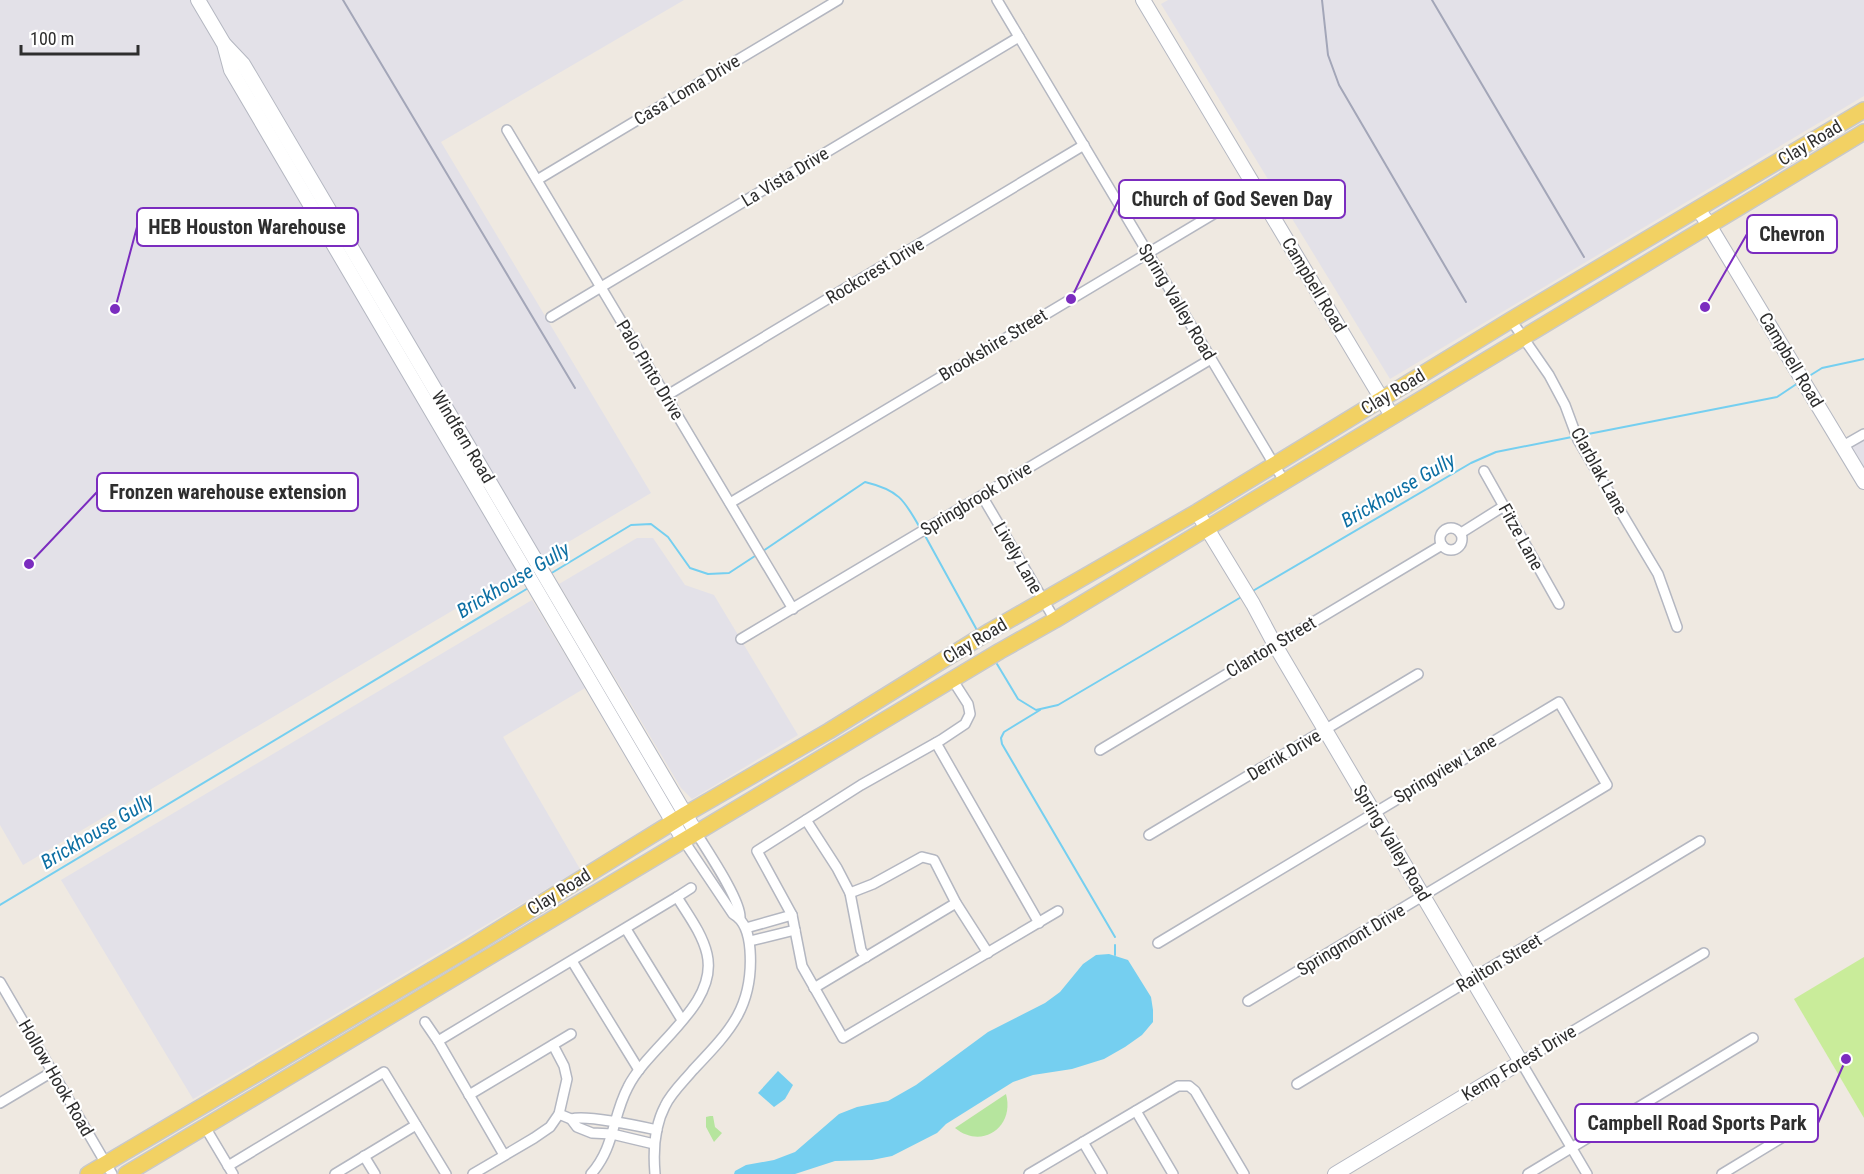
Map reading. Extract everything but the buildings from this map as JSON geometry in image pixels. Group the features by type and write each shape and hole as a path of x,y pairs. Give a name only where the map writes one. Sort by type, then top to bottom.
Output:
{"main road":[{"name":"Clay Road","path":"88,1174 109,1168 232,1089 469,948 672,822 829,731 1043,600 1197,512 1511,320 1864,110"},
{"name":"Clay Road","path":"126,1174 952,679 1207,529 1864,132"},
{"path":"1803,146 1813,163"},
{"path":"1471,345 1477,364"},
{"path":"829,731 837,748"},
{"path":"469,948 478,965"},
{"path":"347,1020 357,1037"},
{"path":"232,1089 242,1105"}],"street":[{"name":"Windfern Road","path":"198,0 224,44 243,64 686,814 691,837"},
{"name":"Casa Loma Drive","path":"537,180 838,0"},
{"name":"Spring Valley Road","path":"997,0 1284,481"},
{"name":"Campbell Road","path":"1143,0 1392,416"},
{"name":"La Vista Drive","path":"551,317 1019,37"},
{"name":"Windfern Road","path":"224,44 231,70 672,822 691,837"},
{"name":"Palo Pinto Drive","path":"507,130 793,609"},
{"name":"Rockcrest Drive","path":"666,396 1084,145"},
{"name":"Brookshire Street","path":"730,503 1257,188"},
{"name":"Campbell Road","path":"1698,209 1864,482"},
{"name":"Clarblak Lane","path":"1511,320 1549,375 1565,405 1578,440 1659,574 1677,627"},
{"name":"Springbrook Drive","path":"741,639 1211,359"},
{"path":"1843,446 1864,434"},
{"name":"Fitze Lane","path":"1484,471 1558,604"},
{"name":"Lively Lane","path":"982,496 1055,620"},
{"name":"Clanton Street","path":"1461,533 1504,506"},
{"name":"Spring Valley Road","path":"1197,512 1245,589 1275,645 1587,1174"},
{"name":"Clanton Street","path":"1454,528 1461,533 1462,542 1457,549 1449,550 1442,545 1440,537 1446,530 1454,528"},
{"name":"Clanton Street","path":"1100,750 1442,545"},
{"path":"541,598 555,592"},
{"name":"Derrik Drive","path":"1149,835 1418,674"},
{"path":"952,679 968,704 970,714 965,724 861,785 757,851 792,915 802,966 843,1038 1058,911"},
{"path":"597,693 610,686"},
{"name":"Springview Lane","path":"1158,943 1558,702 1607,785"},
{"path":"936,743 1039,923"},
{"name":"Springmont Drive","path":"1248,1001 1607,785"},
{"path":"806,820 850,893 861,950 866,957"},
{"path":"691,837 733,914 740,917"},
{"path":"655,1174 654,1144 665,1106 726,1035 743,1007 750,974 750,941 740,917 740,910 691,837"},
{"name":"Railton Street","path":"1297,1084 1700,841"},
{"path":"850,893 873,884 922,857 934,860 956,903 988,953"},
{"path":"438,1041 691,888"},
{"path":"591,1174 610,1145 628,1086 699,1000 708,978 708,956 702,939 677,897"},
{"path":"814,988 956,903"},
{"path":"746,928 792,915"},
{"path":"626,928 682,1020"},
{"path":"750,941 795,930"},
{"name":"Kemp Forest Drive","path":"1335,1174 1704,953"},
{"path":"572,961 639,1070"},
{"name":"Hollow Hook Road","path":"0,982 109,1168"},
{"path":"425,1022 504,1155"},
{"path":"469,1095 571,1034"},
{"path":"1528,1174 1753,1038"},
{"path":"473,1174 550,1127 559,1114 567,1079 564,1066 553,1045"},
{"path":"0,1103 52,1072"},
{"path":"205,1127 231,1170 384,1072 446,1174"},
{"path":"1029,1174 1178,1086 1189,1086 1195,1091 1244,1174"},
{"path":"1136,1111 1173,1174"},
{"path":"559,1114 571,1119 577,1127 592,1133 612,1134 654,1144"},
{"path":"571,1119 587,1118 657,1130"},
{"path":"335,1174 416,1125"},
{"path":"633,1139 635,1126"},
{"path":"1722,1174 1801,1126"},
{"path":"1083,1142 1102,1174"},
{"path":"364,1156 375,1174"}],"shaded area":[{"path":"0,0 684,0 441,142 651,493 23,865 0,825"},
{"path":"1168,0 1864,0 1864,96 1390,379 1161,4"},
{"path":"1864,439 1864,474 1848,448"},
{"path":"637,538 653,538 685,585 714,595 798,735 692,799 681,788 559,584"},
{"path":"532,600 585,688 503,737 580,869 193,1099 61,880"}],"green space":[{"path":"1864,957 1864,1118 1794,999"},
{"path":"1006,1094 1008,1106 1006,1116 994,1132 976,1137 955,1128"},
{"path":"713,1116 715,1127 722,1133 714,1142 706,1127 706,1117"}],"water":[{"path":"1109,954 1128,960 1151,997 1153,1022 1142,1035 1125,1047 1104,1059 1072,1069 1033,1075 1013,1082 946,1124 937,1133 892,1156 872,1160 835,1161 795,1174 734,1174 746,1165 774,1160 795,1152 839,1114 857,1107 888,1101 916,1085 988,1032 1045,1003 1060,992 1083,964 1096,955"},
{"path":"778,1071 793,1085 785,1099 774,1107 758,1093"}],"waterway":[{"name":"Brickhouse Gully","path":"1806,378 1822,368 1864,359"},
{"name":"Brickhouse Gully","path":"1578,436 1777,397 1798,383"},
{"name":"Brickhouse Gully","path":"1251,592 1471,463 1496,452 1572,437"},
{"name":"Brickhouse Gully","path":"763,551 865,482 885,488 899,497 920,528"},
{"name":"Brickhouse Gully","path":"550,574 631,525 651,524 668,537 690,568 708,574 729,573 758,554"},
{"name":"Brickhouse Gully","path":"923,532 978,632"},
{"name":"Brickhouse Gully","path":"0,905 530,587"},
{"name":"Brickhouse Gully","path":"997,664 1018,699 1036,710 1058,705 1243,596"},
{"path":"1040,710 1004,732 1001,738 1002,744 1115,937"},
{"path":"1115,945 1115,955"}],"railway":[{"path":"343,0 575,388"},
{"path":"1322,0 1328,55 1339,85 1466,302"},
{"path":"1432,0 1584,257"}],"place":[{"name":"Church of God Seven Day","path":"1071,299"},
{"name":"Chevron","path":"1705,307"},
{"name":"HEB Houston Warehouse","path":"115,309"},
{"name":"Fronzen warehouse extension","path":"29,564"},
{"name":"Campbell Road Sports Park","path":"1846,1059"}]}
